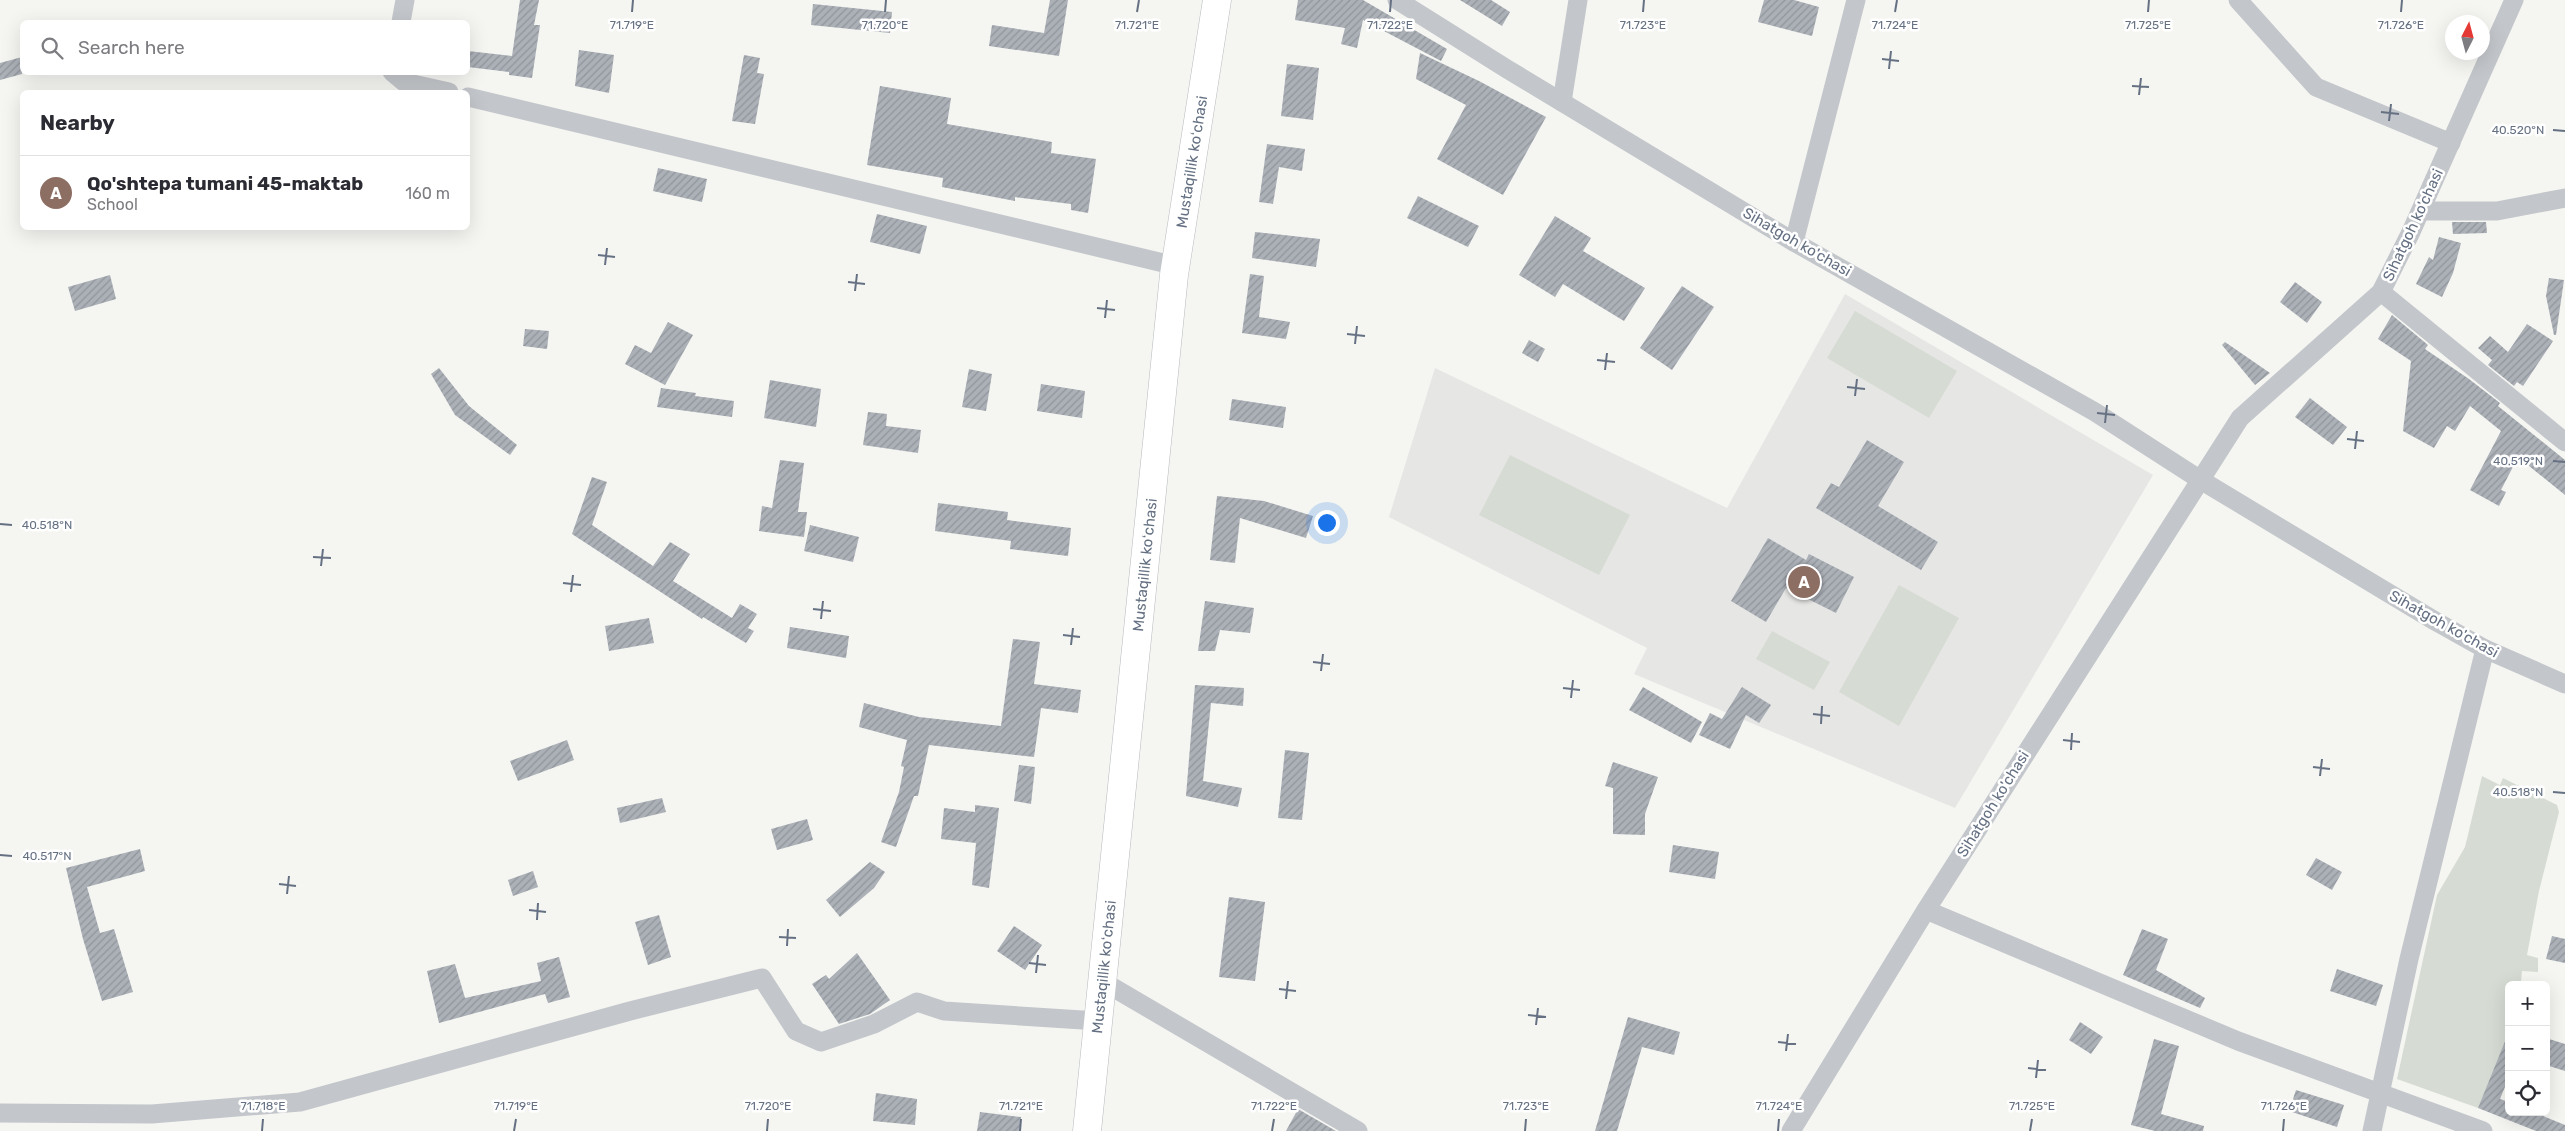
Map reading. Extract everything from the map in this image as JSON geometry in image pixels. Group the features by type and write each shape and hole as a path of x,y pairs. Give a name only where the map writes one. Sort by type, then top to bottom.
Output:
{"main road":[{"name":"Mustaqillik koʻchasi","path":"1087,1131 1176,266 1218,0"}],"street":[{"path":"401,20 405,0"},
{"name":"Sihatgoh ko'chasi","path":"1397,0 1794,242 2095,412 2199,479 2485,649 2565,684"},
{"path":"1562,102 1578,0"},
{"path":"1794,242 1856,0"},
{"path":"2238,0 2316,87 2451,143"},
{"name":"Sihatgoh ko'chasi","path":"1791,1131 1926,910 2199,479 2240,418 2381,292 2421,211 2514,0"},
{"path":"396,75 404,82 440,90"},
{"path":"470,97 1176,266"},
{"path":"2421,211 2497,211 2565,198"},
{"path":"2381,292 2565,442"},
{"path":"2372,1131 2409,959 2485,649"},
{"path":"1926,910 2238,1041 2484,1131"},
{"path":"0,1113 152,1114 300,1102 620,1013 762,978 796,1032 821,1042 874,1024 917,1002 944,1011 1098,1021"},
{"path":"1102,980 1358,1131"}],"shaded area":[{"path":"1845,294 2153,475 1955,808 1634,674 1647,648 1389,517 1435,368 1727,508"},
{"path":"1855,311 1957,371 1929,418 1827,358"},
{"path":"1510,455 1630,515 1599,575 1479,515"},
{"path":"1899,585 1959,618 1899,726 1839,692"},
{"path":"1772,631 1830,662 1814,690 1756,659"},
{"path":"2482,776 2500,785 2503,778 2557,805 2559,812 2539,891 2527,955 2538,958 2538,972 2522,971 2521,981 2505,981 2505,1056 2478,1108 2397,1079 2437,895 2465,847"}],"building":[{"path":"520,0 539,0 534,25 540,25 532,78 509,75 509,72 470,67 470,51 512,56"},
{"path":"1050,0 1068,0 1059,56 989,46 992,25 1044,33"},
{"path":"1298,0 1363,0 1447,49 1441,61 1363,20 1357,48 1341,44 1345,28 1295,20"},
{"path":"1460,0 1491,0 1510,12 1502,26"},
{"path":"1764,0 1794,0 1819,7 1812,36 1758,22"},
{"path":"813,4 892,12 890,33 811,25"},
{"path":"579,50 614,55 609,93 575,86"},
{"path":"1420,53 1479,81 1546,117 1503,195 1437,159 1466,105 1416,79"},
{"path":"744,55 760,58 757,73 764,74 755,124 732,121"},
{"path":"20,58 20,75 0,80 0,63"},
{"path":"1287,64 1319,68 1313,120 1281,116"},
{"path":"880,86 951,98 947,124 1052,142 1051,153 1096,159 1088,213 1071,210 1071,204 1015,197 1015,201 942,187 943,178 867,165"},
{"path":"1267,144 1305,149 1302,171 1279,167 1273,204 1259,202"},
{"path":"658,168 707,179 702,202 653,191"},
{"path":"1418,196 1479,226 1468,247 1407,218"},
{"path":"877,214 927,226 920,254 870,242"},
{"path":"1555,216 1591,238 1583,251 1645,288 1624,321 1563,284 1555,297 1519,275"},
{"path":"2452,222 2486,222 2487,233 2453,234"},
{"path":"1255,232 1320,239 1316,267 1252,258"},
{"path":"2439,237 2461,243 2453,273 2442,297 2416,284 2429,257 2433,260"},
{"path":"1250,274 1264,276 1259,317 1290,322 1286,339 1242,333"},
{"path":"110,275 116,299 75,311 68,287"},
{"path":"2549,278 2564,280 2556,335 2554,335 2546,296"},
{"path":"2295,282 2322,302 2307,323 2280,302"},
{"path":"1682,286 1714,307 1672,370 1640,348"},
{"path":"2392,315 2428,345 2425,349 2500,403 2498,406 2565,460 2565,495 2518,457 2501,490 2506,492 2499,506 2470,490 2501,431 2470,406 2455,431 2447,426 2434,448 2403,431 2411,361 2378,339"},
{"path":"668,322 693,335 665,385 625,364 635,345 651,353"},
{"path":"2527,324 2553,341 2523,386 2517,382 2514,386 2488,365 2492,360 2478,348 2490,336 2508,352"},
{"path":"525,329 549,331 547,349 523,346"},
{"path":"1529,340 1545,349 1538,362 1522,353"},
{"path":"2225,342 2270,373 2255,385 2222,345"},
{"path":"439,368 469,406 517,445 510,455 455,415 431,374"},
{"path":"969,369 992,374 986,411 962,407"},
{"path":"770,380 821,389 816,427 764,418"},
{"path":"1041,384 1085,391 1082,418 1037,411"},
{"path":"661,388 696,393 695,396 734,401 732,417 657,407"},
{"path":"2310,398 2347,427 2333,445 2295,417"},
{"path":"1232,399 1286,407 1283,428 1229,420"},
{"path":"868,412 887,414 886,426 921,430 918,453 863,445"},
{"path":"1867,440 1904,462 1878,506 1938,542 1921,570 1816,508 1831,483 1839,487"},
{"path":"780,460 804,463 798,512 807,512 804,537 759,531 762,506 772,508"},
{"path":"592,477 607,482 592,525 653,566 670,542 690,554 673,581 732,618 740,604 757,614 748,628 754,631 746,643 703,617 702,619 572,534"},
{"path":"1217,496 1264,501 1313,516 1306,538 1240,518 1235,563 1210,560"},
{"path":"938,503 1008,512 1007,520 1071,528 1068,556 1010,549 1011,541 935,531"},
{"path":"810,525 859,537 853,562 804,551"},
{"path":"1768,538 1806,560 1809,554 1854,577 1836,613 1786,588 1766,622 1731,601"},
{"path":"1205,601 1254,608 1250,633 1220,630 1215,651 1198,651"},
{"path":"649,618 654,643 609,651 605,626"},
{"path":"790,627 849,636 846,658 787,648"},
{"path":"1013,639 1040,642 1034,684 1081,690 1078,713 1041,708 1034,757 929,745 918,796 914,796 896,847 881,842 899,792 904,767 901,766 907,740 859,727 864,703 919,717 1001,726"},
{"path":"1195,685 1244,688 1243,706 1211,703 1203,781 1242,788 1238,807 1186,796"},
{"path":"1643,687 1702,722 1691,743 1629,710"},
{"path":"1742,687 1771,705 1759,723 1746,715 1730,749 1699,735 1710,713 1722,719"},
{"path":"567,740 574,760 518,781 510,761"},
{"path":"1285,750 1309,753 1302,820 1278,818"},
{"path":"1613,762 1658,777 1645,814 1645,835 1613,834 1613,788 1605,786"},
{"path":"1019,765 1035,767 1031,804 1014,801"},
{"path":"662,798 666,812 620,823 617,808"},
{"path":"975,805 999,808 989,888 972,885 976,843 941,839 944,808 975,812"},
{"path":"807,819 813,840 777,850 771,829"},
{"path":"1673,845 1719,852 1715,879 1669,872"},
{"path":"140,849 145,871 87,887 100,933 114,929 133,992 102,1001 83,939 66,868"},
{"path":"2316,858 2342,872 2332,890 2306,875"},
{"path":"870,862 885,872 874,888 840,917 826,900"},
{"path":"533,871 538,887 513,896 508,880"},
{"path":"1229,897 1265,902 1255,981 1219,977"},
{"path":"659,915 671,957 648,965 635,922"},
{"path":"1014,926 1042,945 1025,970 997,951"},
{"path":"2142,929 2168,939 2156,970 2205,998 2200,1008 2123,975"},
{"path":"2552,936 2565,939 2565,963 2546,959"},
{"path":"857,953 890,1000 870,1014 839,1024 812,984 826,975 829,979"},
{"path":"559,957 570,997 548,1003 545,994 439,1023 427,971 455,964 465,998 541,981 537,963"},
{"path":"2337,969 2383,985 2376,1006 2330,991"},
{"path":"1628,1017 1680,1032 1674,1055 1642,1047 1617,1131 1595,1131"},
{"path":"2080,1022 2103,1037 2091,1054 2069,1040"},
{"path":"2154,1039 2179,1046 2161,1114 2204,1126 2203,1131 2155,1131 2131,1125"},
{"path":"2550,1039 2565,1044 2565,1071 2550,1066"},
{"path":"2505,1041 2505,1087 2500,1099 2505,1101 2505,1116 2543,1116 2565,1125 2565,1131 2536,1131 2478,1108"},
{"path":"2296,1090 2344,1105 2337,1127 2289,1111"},
{"path":"876,1093 917,1099 915,1125 873,1121"},
{"path":"1298,1109 1336,1131 1286,1131"},
{"path":"980,1112 1021,1117 1020,1131 977,1131"}],"place":[{"name":"Qo'shtepa tumani 45-maktab","path":"1804,582"}]}
